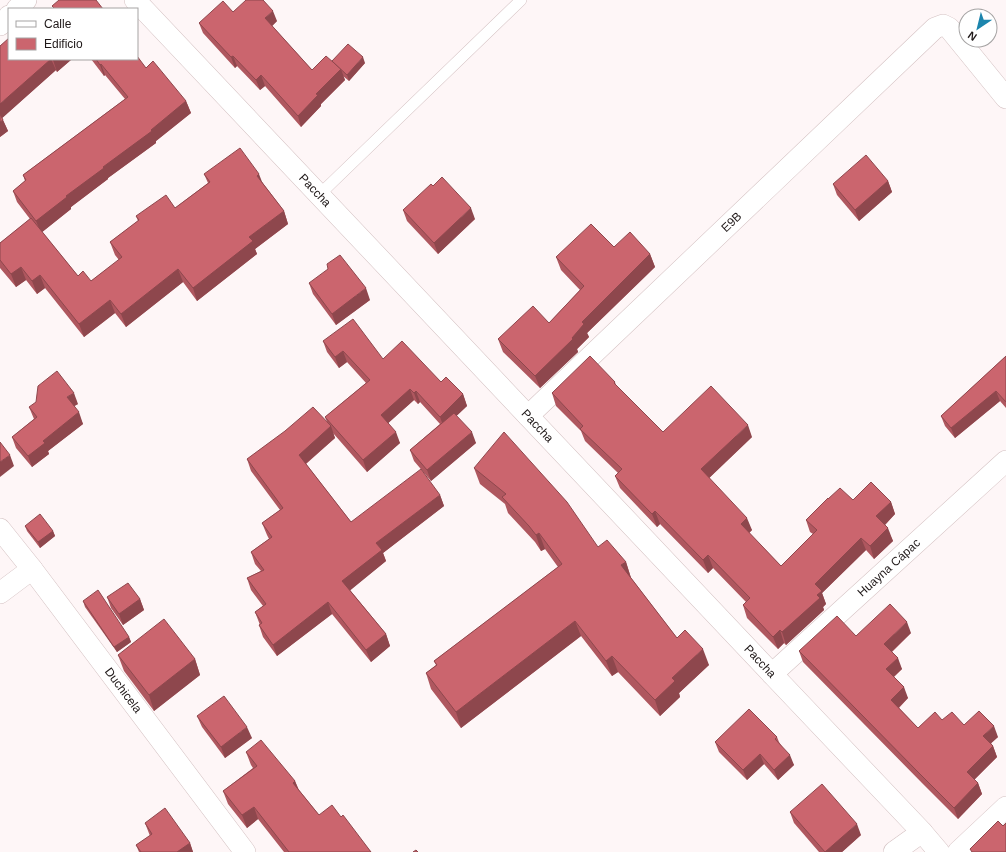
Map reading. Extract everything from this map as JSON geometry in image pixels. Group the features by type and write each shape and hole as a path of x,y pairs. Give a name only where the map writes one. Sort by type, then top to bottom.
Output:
{"street":[{"path":"18,8 26,0"},
{"name":"Paccha","path":"135,0 922,832 939,852"},
{"path":"0,25 8,17"},
{"name":"E9B","path":"528,416 935,28 943,25 949,28 1006,98"},
{"name":"Huayna Cápac","path":"772,674 1006,461"},
{"name":"Duchicela","path":"0,529 32,569 245,852"},
{"path":"0,593 32,569"},
{"path":"958,852 1006,807"},
{"path":"894,852 922,832"}],"lane":[{"path":"319,195 521,0"}],"building":[{"path":"59,0 96,0 102,8 54,8 52,6"},
{"path":"246,0 263,0 273,11 265,18 312,70 326,56 341,69 316,94 318,95 298,116 261,75 256,80 233,56 231,57 199,23 223,1 233,12"},
{"path":"8,39 8,60 50,60 0,104 0,46"},
{"path":"348,44 363,57 347,75 332,61"},
{"path":"138,57 146,68 153,61 186,101 151,130 152,131 103,167 104,168 66,196 67,197 36,221 13,191 26,180 23,175 128,97 101,64 100,65 97,60 138,60"},
{"path":"0,114 3,120 0,122"},
{"path":"240,148 259,174 257,176 284,211 249,237 253,241 193,288 178,269 121,314 110,300 79,324 40,275 32,281 21,267 11,274 0,260 0,243 31,218 78,276 83,271 91,281 122,257 110,242 139,220 136,216 166,195 175,208 210,182 204,174"},
{"path":"866,155 888,181 855,210 833,184"},
{"path":"442,177 471,208 434,243 403,210 431,184 433,186"},
{"path":"591,224 614,247 630,232 650,254 582,322 584,324 572,338 573,339 535,376 498,339 533,306 549,323 584,286 556,257"},
{"path":"340,255 366,288 332,314 309,283 328,269 327,264"},
{"path":"353,319 383,359 402,341 441,382 446,377 463,394 440,417 416,391 414,393 410,389 381,415 396,432 363,460 325,417 370,380 343,351 335,357 323,341"},
{"path":"590,356 615,382 614,383 663,432 711,386 748,425 701,469 747,518 741,524 781,566 817,530 806,520 840,488 853,500 871,482 891,502 876,516 888,528 870,546 861,538 815,584 822,591 817,595 820,598 782,632 780,630 773,637 743,605 750,598 708,555 703,560 655,511 652,514 615,476 622,469 580,429 583,426 552,393"},
{"path":"1006,356 1006,402 996,391 951,428 941,416"},
{"path":"57,371 74,393 67,397 79,412 43,441 45,443 28,456 12,437 37,417 29,407 36,402 38,386"},
{"path":"313,407 331,426 299,455 351,522 421,469 440,495 376,543 382,550 342,581 386,634 366,650 328,602 273,645 259,625 262,623 255,612 266,604 247,578 264,570 251,552 272,537 262,523 283,508 247,459 285,431"},
{"path":"454,413 472,432 427,470 410,450"},
{"path":"504,432 567,502 598,547 607,540 626,562 621,565 677,638 685,630 703,649 672,678 675,681 655,700 612,656 606,661 575,621 456,712 426,673 437,665 434,661 562,564 539,533 536,535 502,497 506,494 474,468"},
{"path":"0,442 10,455 0,462"},
{"path":"40,514 53,531 38,542 25,526"},
{"path":"128,583 140,599 119,614 107,597"},
{"path":"98,590 129,637 114,647 83,601"},
{"path":"890,604 907,622 884,644 898,658 886,669 904,687 891,700 918,728 935,712 942,720 952,712 964,725 979,711 994,726 983,736 993,746 967,772 978,783 954,808 799,651 837,616 856,636"},
{"path":"164,619 195,659 149,695 118,655"},
{"path":"224,696 247,727 221,747 197,716"},
{"path":"749,709 777,737 775,739 790,755 774,770 760,754 743,770 715,742"},
{"path":"261,740 295,781 293,783 319,815 332,805 341,817 343,815 371,852 289,852 254,807 242,815 223,791 257,766 246,752"},
{"path":"822,784 857,824 825,852 790,812"},
{"path":"165,808 190,843 177,852 141,852 136,845 152,834 145,823"},
{"path":"998,821 1003,826 1006,823 1006,852 972,852 970,849"}]}
